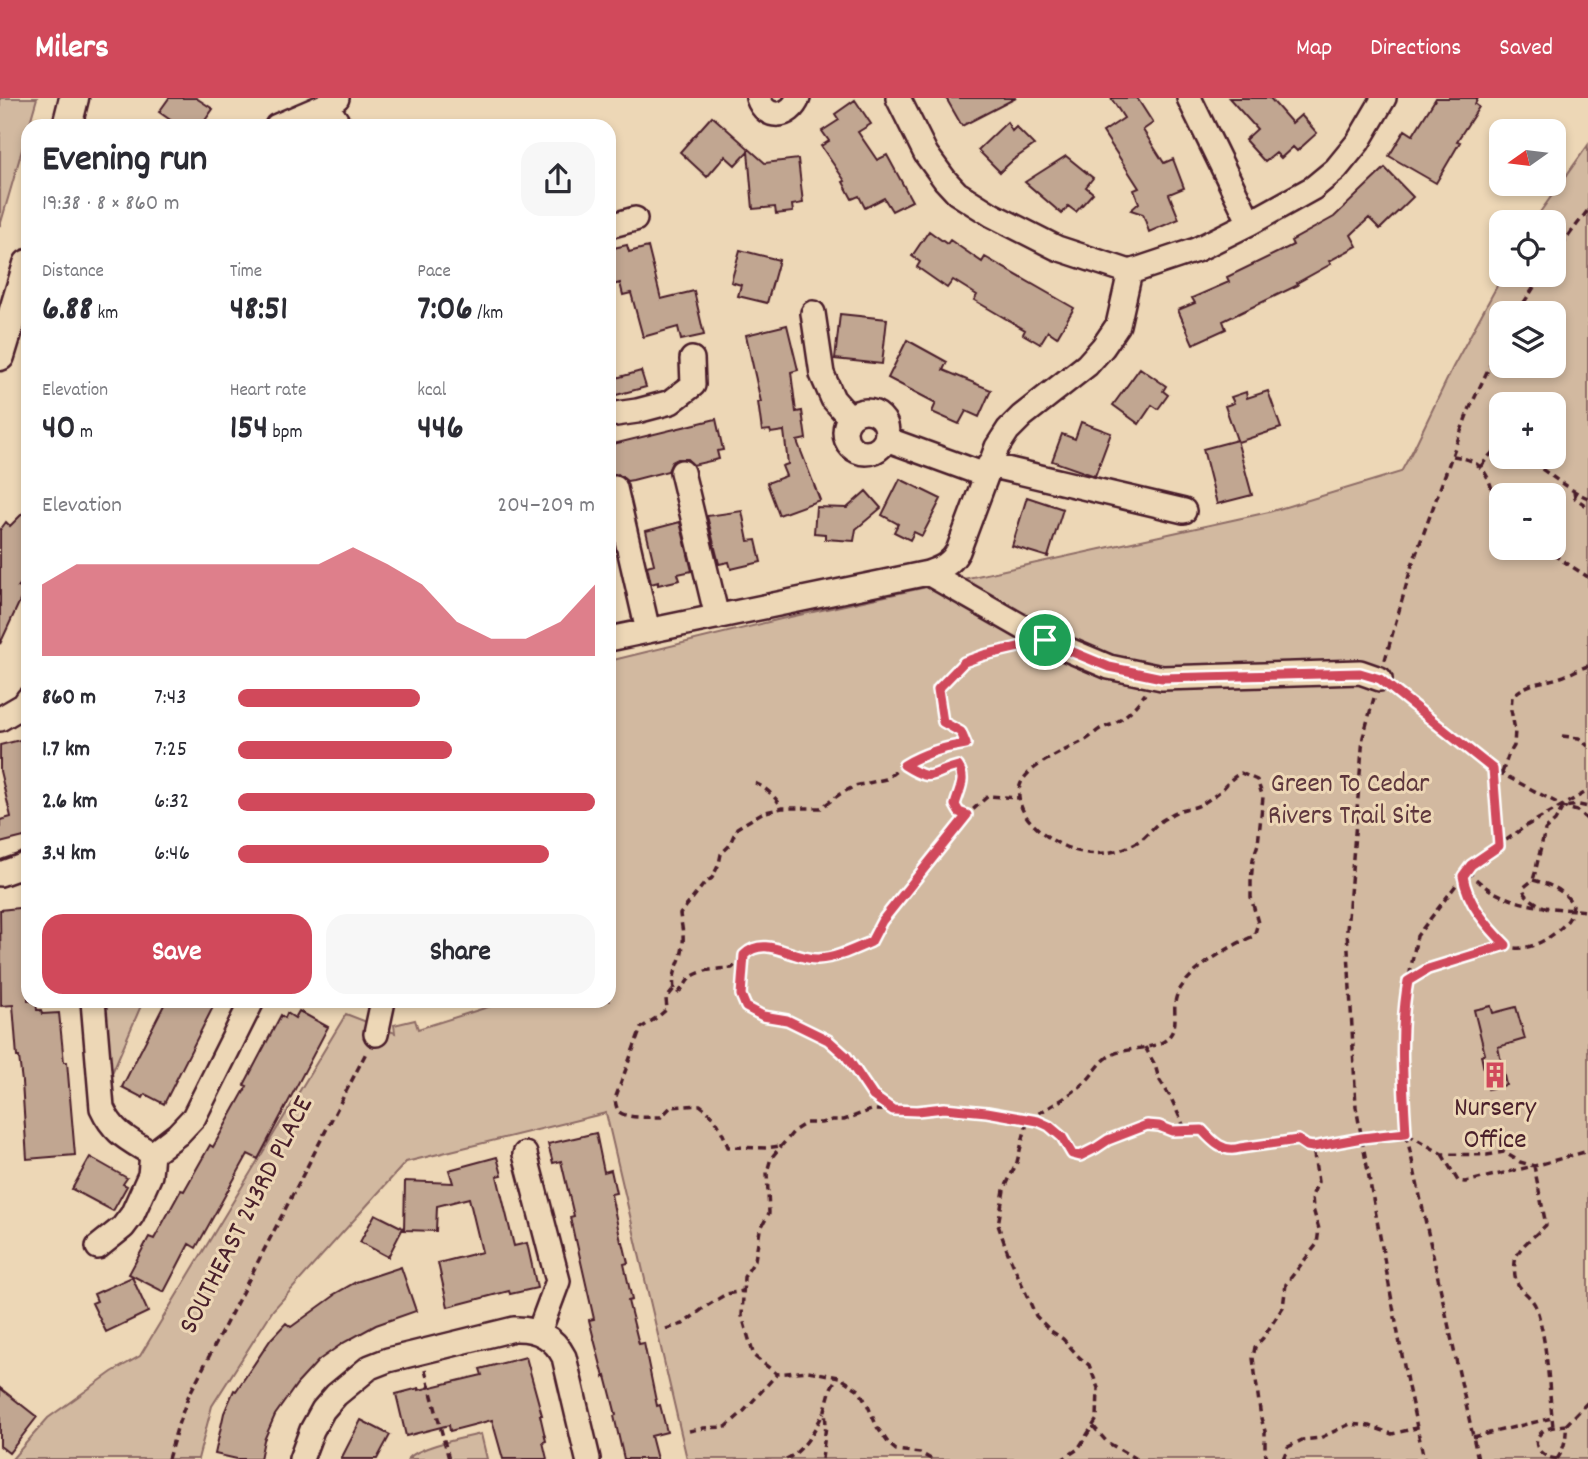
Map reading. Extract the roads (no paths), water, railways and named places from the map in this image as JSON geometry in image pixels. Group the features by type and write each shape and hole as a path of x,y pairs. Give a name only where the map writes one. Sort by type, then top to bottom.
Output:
{"main road":[{"path":"69,119 74,98"},
{"path":"0,356 21,287"}],"street":[{"path":"758,98 765,110 780,114 794,107 798,98"},
{"path":"898,98 926,154 957,193 992,215 1057,248 1130,272 1196,250 1312,188 1336,169 1358,142 1384,98"},
{"path":"1189,98 1250,223"},
{"path":"293,119 331,102 337,119"},
{"path":"616,224 635,219"},
{"path":"616,638 928,573 946,566 958,551 997,447 1008,430 1022,416 1087,365 1103,347 1118,325 1130,272"},
{"path":"813,313 822,374 833,399 850,418 865,411 880,416 885,423 886,439 987,470 1184,511"},
{"path":"616,414 671,402 693,385 692,359"},
{"path":"682,472 717,617"},
{"path":"616,492 648,631"},
{"path":"928,573 1045,640 1109,667 1162,678 1360,673 1380,679"},
{"path":"0,719 21,707"},
{"path":"0,874 21,866"},
{"path":"94,1008 102,1108 117,1131 152,1154"},
{"path":"98,1247 123,1227 132,1215 150,1175 152,1154 178,1134 194,1117 248,1008"},
{"path":"376,1034 382,1008"},
{"path":"525,1154 558,1281 538,1332"},
{"path":"301,1459 323,1410 336,1395 370,1367 388,1360 514,1329 538,1332 560,1349 588,1459"}],"place":[{"name":"Nursery Office","path":"1495,1075"}],"park label":[{"name":"Green To Cedar Rivers Trail Site","path":"1350,802"}]}
